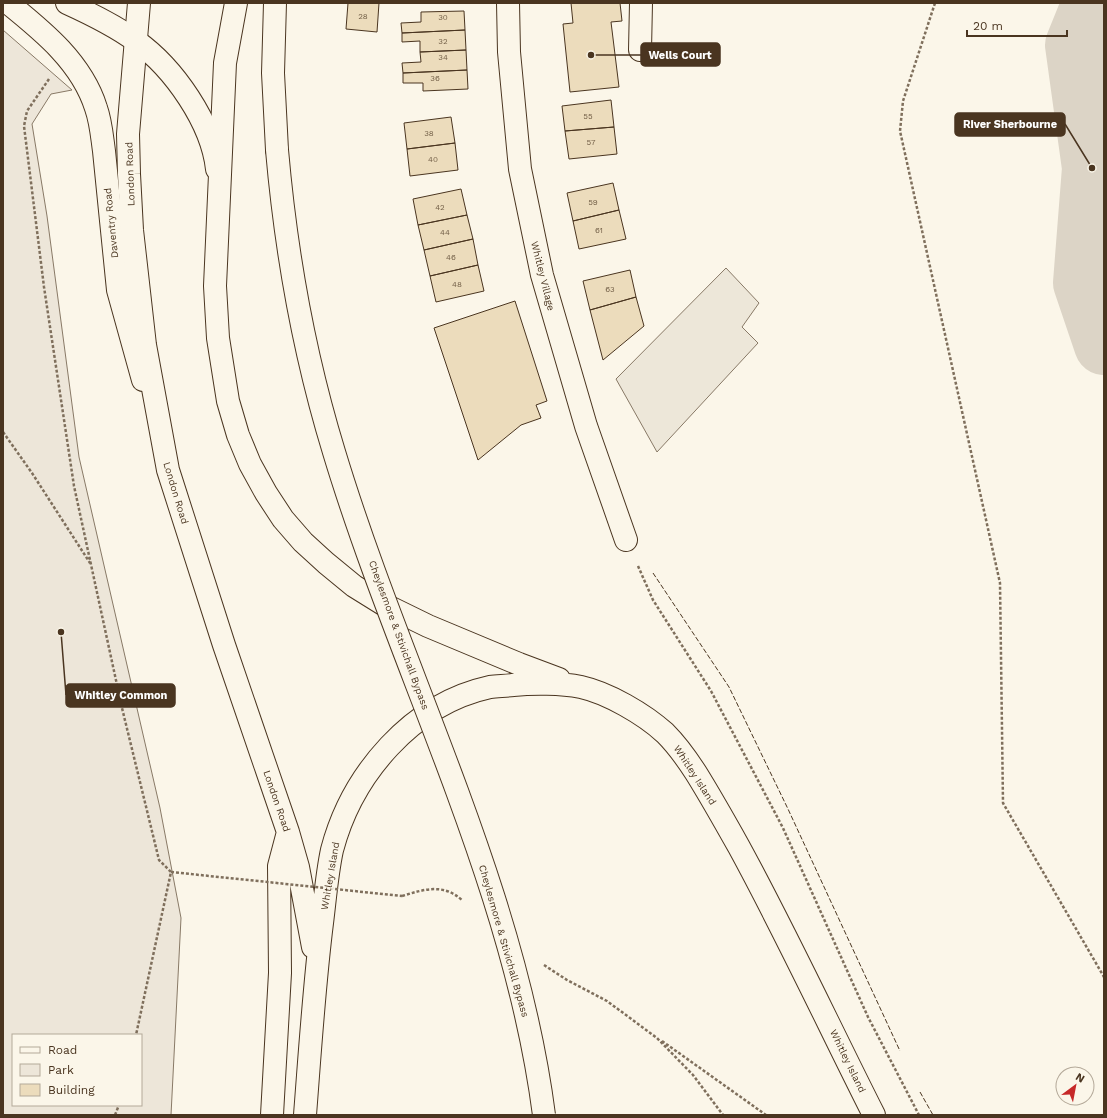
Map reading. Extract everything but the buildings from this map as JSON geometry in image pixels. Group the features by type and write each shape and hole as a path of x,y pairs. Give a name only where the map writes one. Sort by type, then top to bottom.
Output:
{"main road":[{"name":"Daventry Road","path":"8,3 30,21 66,56 90,92 97,109 104,151 118,290 168,470"},
{"path":"67,3 135,40 147,49 172,76 198,114 208,135 217,164 219,208"},
{"name":"London Road","path":"139,3 128,134 132,230 145,345 168,470 224,645 288,832 298,867 317,968"},
{"path":"236,3 225,63 215,286 218,338 228,401 238,435 250,464 266,493 283,519 303,542 354,586 383,604 428,626 518,664 581,687"},
{"name":"Cheylesmore & Stivichall Bypass","path":"275,3 273,73 277,150 288,249 298,309 313,376 334,452 356,520 467,819 490,887 510,954 528,1023 544,1115"},
{"name":"Whitley Village","path":"508,3 509,52 520,169 542,275 586,426 626,540"},
{"path":"640,50 641,3"},
{"name":"Whitley Island","path":"305,1115 317,968 332,851 340,827 364,778 397,738 413,724 434,710 458,698 491,687 546,684 581,687 605,695 646,718 665,733 682,752 706,789 773,909 874,1115"},
{"path":"272,1115 280,973 278,866 288,832"}],"path":[{"path":"935,3 903,101 900,131 1000,583 1003,803 1104,977"},
{"path":"66,56 27,111 24,126 44,287 74,486 122,708 159,860 171,872 402,896 423,889 443,889 461,899 467,905"},
{"path":"3,432 32,473 91,565"},
{"path":"626,540 653,600 711,691 783,828 868,1017 919,1115"},
{"path":"136,1034 171,872"},
{"path":"544,964 567,980 607,1001 766,1115"},
{"path":"657,1038 693,1075 723,1115"}],"green space":[{"path":"3,30 72,90 51,94 32,124 47,216 79,457 160,808 181,918 171,1115 3,1115"}],"shaded area":[{"path":"726,268 759,303 742,327 758,343 657,452 616,379"}],"waterway":[{"path":"1092,3 1075,45 1092,168 1083,283 1104,345"}],"fence":[{"path":"653,573 729,687 788,809 900,1051"},
{"path":"920,1092 933,1115"}],"place":[{"name":"Wells Court","path":"591,55"},
{"name":"River Sherbourne","path":"1092,168"},
{"name":"Whitley Common","path":"61,632"}]}
